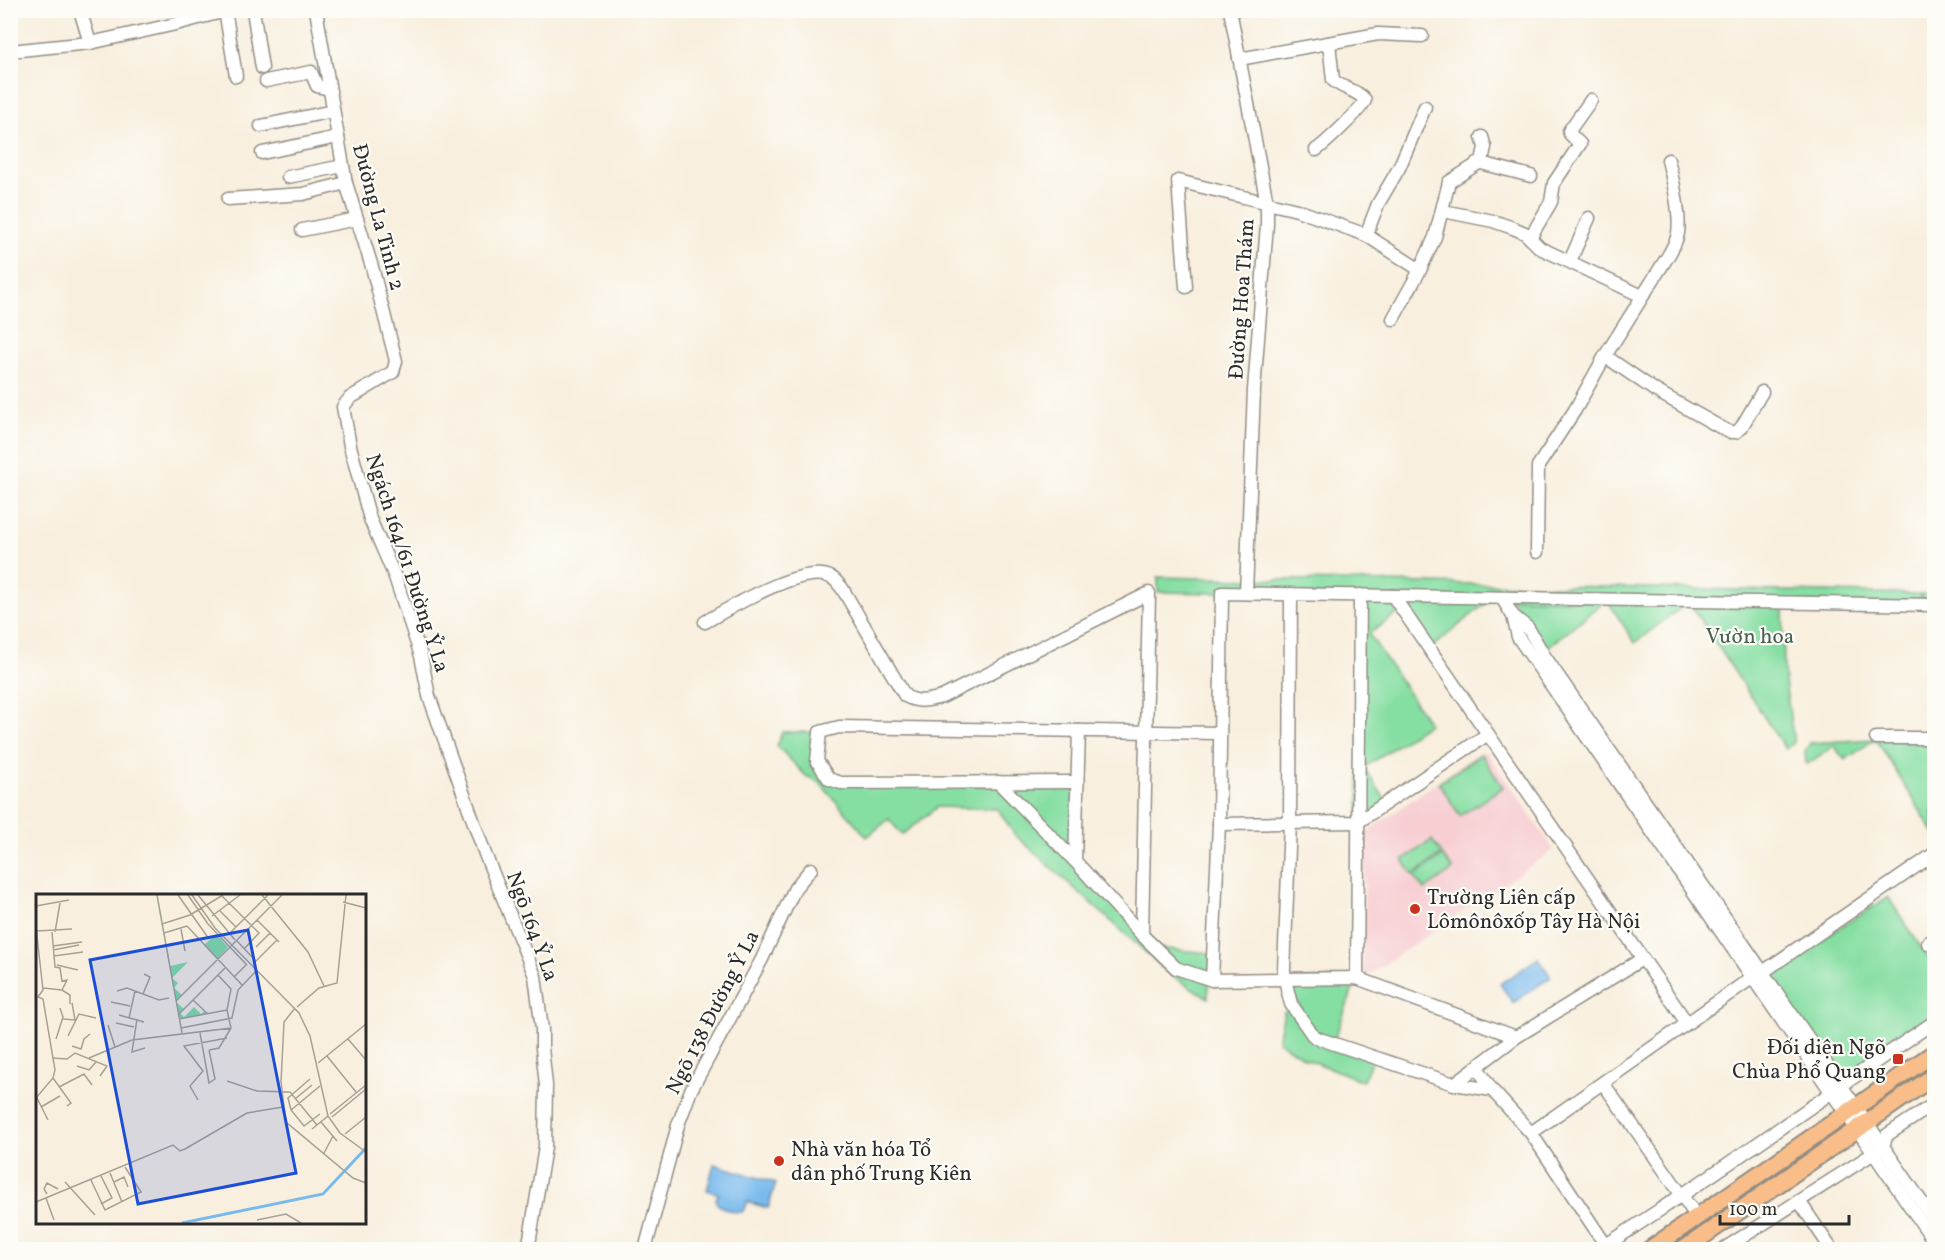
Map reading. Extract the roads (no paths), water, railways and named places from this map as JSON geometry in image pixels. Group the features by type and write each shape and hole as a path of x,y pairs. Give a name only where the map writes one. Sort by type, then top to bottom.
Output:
{"main road":[{"path":"1683,1250 1857,1119 1935,1053"},
{"path":"1649,1250 1697,1217 1857,1119 1935,1076"}],"street":[{"path":"80,10 90,43"},
{"path":"254,10 262,68"},
{"name":"Đường La Tinh 2","path":"316,10 346,183 372,267 396,361 393,372 350,398 344,407"},
{"name":"Đường Hoa Thám","path":"1230,10 1267,203 1254,390 1246,593"},
{"path":"10,51 90,43 225,11 236,76"},
{"path":"1239,60 1378,34 1422,36"},
{"path":"1316,150 1329,141 1344,123 1362,108 1365,100 1362,96 1338,85 1333,80 1329,43"},
{"path":"266,81 312,72 317,86 329,89"},
{"path":"1530,238 1551,201 1554,183 1579,146 1579,142 1570,134 1570,130 1591,100"},
{"path":"1366,234 1378,204 1400,168 1425,106"},
{"path":"261,126 333,111"},
{"path":"262,153 338,137"},
{"path":"1481,163 1485,147 1482,137"},
{"path":"1537,552 1538,466 1575,410 1605,356 1668,256 1678,234 1674,186 1668,160"},
{"path":"1393,319 1435,237 1451,180 1481,163 1531,176"},
{"path":"288,177 343,166"},
{"path":"1186,287 1178,181 1297,210 1366,234 1420,270"},
{"path":"228,199 303,194 346,183"},
{"path":"1443,211 1501,223 1525,233 1540,248 1642,296"},
{"path":"1570,261 1589,218"},
{"path":"302,230 357,219"},
{"path":"1605,356 1656,391 1729,432 1736,432 1741,428 1762,392"},
{"name":"Ngách 164/61 Đường Ỷ La","path":"344,407 350,446 370,519 398,588 421,656 429,696"},
{"path":"705,622 774,586 801,577 820,575 832,578 842,588 904,696 914,701 927,701 942,697 1149,593 1142,935"},
{"path":"1212,980 1219,824 1222,593 1935,605"},
{"path":"1291,594 1290,823 1284,963 1285,980 1291,1004 1314,1037 1454,1084 1492,1090"},
{"path":"1357,978 1360,596"},
{"path":"1393,596 1687,1023"},
{"path":"1502,598 1513,616 1518,637 1758,975 1842,1084 1857,1119"},
{"name":"Ngõ 164 Ỷ La","path":"429,696 485,854 535,976 546,1085 546,1137 528,1250"},
{"path":"1076,782 841,783 829,779 817,761 820,732 839,727 1220,733"},
{"path":"1076,861 1078,731"},
{"path":"1219,824 1358,822 1488,734"},
{"path":"1876,738 1935,738"},
{"path":"998,782 1176,968 1212,980 1357,978 1516,1037"},
{"path":"1531,1132 1935,854"},
{"name":"Ngõ 138 Đường Ỷ La","path":"645,1250 678,1125 691,1090 762,959 795,888 811,869"},
{"path":"1454,1084 1516,1037 1642,959"},
{"path":"1284,963 1300,980"},
{"path":"1758,975 1830,1092 1857,1119 1935,1220"},
{"path":"1477,1066 1492,1090 1531,1132 1607,1247 1935,1022"},
{"path":"1603,1083 1697,1217"},
{"path":"1722,1250 1879,1149 1887,1134 1935,1104"},
{"path":"1879,1149 1935,1241"},
{"path":"1798,1201 1832,1250"}],"water":[{"path":"1538,958 1551,977 1513,1003 1500,984"},
{"path":"714,1164 776,1183 768,1208 747,1202 742,1212 735,1212 717,1204 716,1198 719,1194 707,1190"}],"place":[{"name":"Trường Liên cấp Lômônôxốp Tây Hà Nội","path":"1415,909"},
{"name":"Đối diện Ngõ Chùa Phổ Quang","path":"1898,1059"},
{"name":"Nhà văn hóa Tổ dân phố Trung Kiên","path":"779,1161"}],"park label":[{"name":"Vườn hoa","path":"1750,636"}]}
